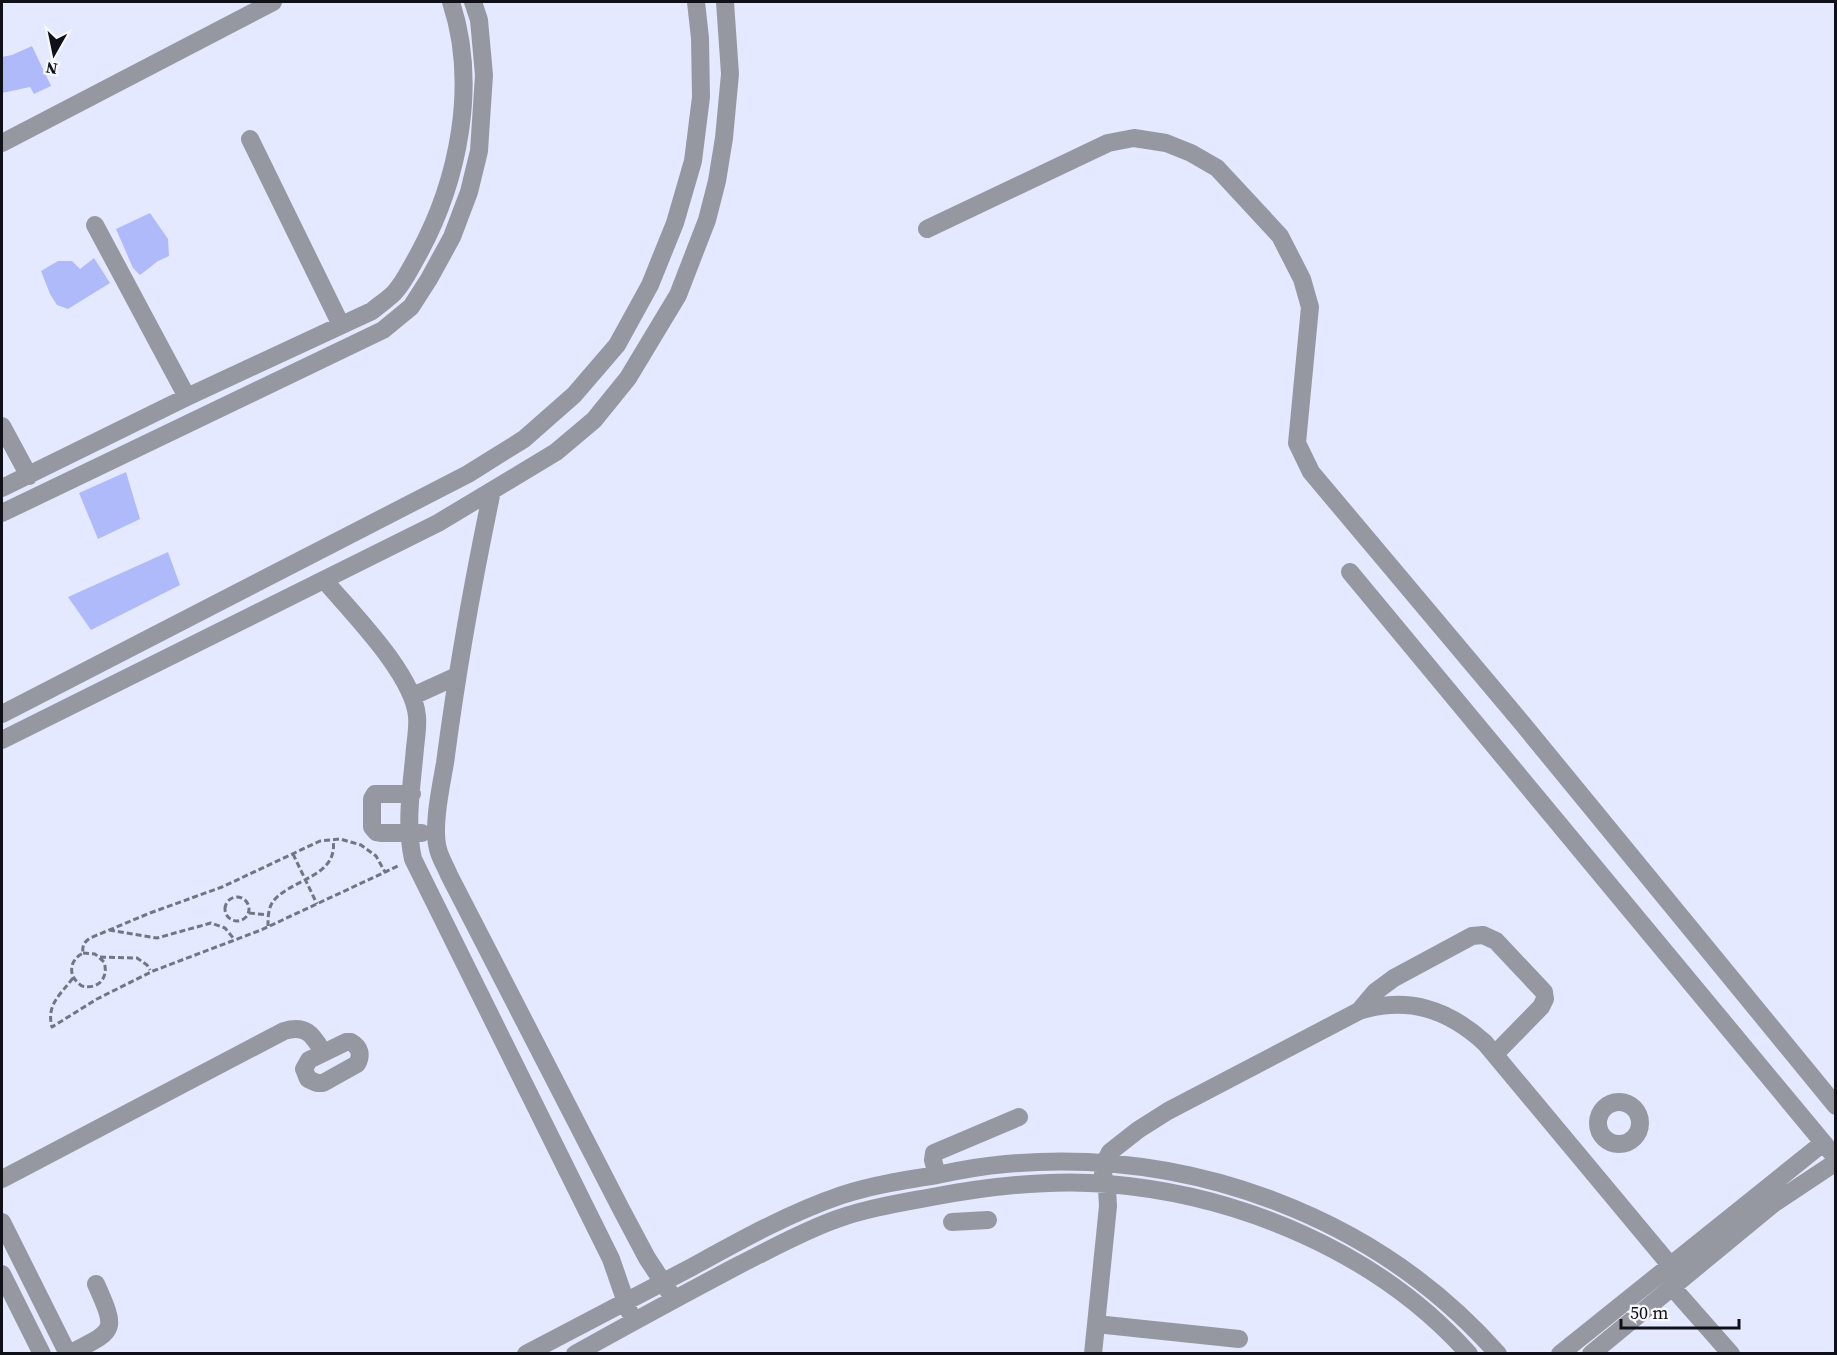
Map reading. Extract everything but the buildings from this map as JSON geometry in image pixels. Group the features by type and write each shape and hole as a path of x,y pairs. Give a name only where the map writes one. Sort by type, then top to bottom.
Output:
{"street":[{"path":"2,143 273,2"},
{"path":"2,488 187,397 372,311 395,292 433,228 459,147 463,76 458,24 451,2"},
{"path":"2,513 383,330 411,307 452,237 469,192 479,151 484,75 479,20 473,2"},
{"path":"2,714 468,474 524,439 574,394 618,345 650,285 675,223 693,161 701,97 700,38 696,2"},
{"path":"2,740 438,523 556,452 594,420 628,378 678,295 707,220 717,181 730,74 725,2"},
{"path":"927,229 1108,143 1134,138 1166,143 1191,153 1217,168 1281,236 1302,279 1310,307 1297,443 1311,472 1529,732 1836,1106"},
{"path":"250,139 341,325"},
{"path":"95,225 187,397"},
{"path":"2,426 29,476"},
{"path":"492,491 457,676 436,832 438,849 449,875 621,1209 674,1299"},
{"path":"280,571 292,597"},
{"path":"1350,572 1836,1160 1773,1204 1590,1353"},
{"path":"325,581 386,653 413,696 417,717 410,833 413,859 617,1273 633,1322"},
{"path":"413,696 457,676"},
{"path":"412,794 378,793 373,796 371,823 374,830 382,833 436,832"},
{"path":"1359,1011 1376,992 1404,971 1472,936 1483,935 1496,941 1544,992 1545,999 1536,1012 1495,1054"},
{"path":"1093,1353 1108,1206 1103,1174 1104,1164 1110,1152 1138,1130 1168,1111 1359,1011 1390,1004 1407,1004 1429,1009 1462,1024 1474,1033 1495,1054 1670,1265"},
{"path":"2,1179 285,1031 296,1028 308,1032 313,1035 324,1052"},
{"path":"938,1174 933,1160 934,1153 1019,1117"},
{"path":"1579,1155 1603,1137"},
{"path":"1560,1353 1823,1143"},
{"path":"526,1353 760,1230 815,1205 873,1186 971,1168 1016,1163 1073,1162 1143,1167 1212,1180 1278,1201 1369,1247 1426,1285 1477,1330 1498,1353"},
{"path":"584,1351 674,1299 796,1236 837,1219 880,1206 970,1190 1040,1184 1106,1184 1140,1187 1207,1202 1240,1211 1301,1234 1360,1265 1387,1283 1439,1324 1469,1353"},
{"path":"952,1222 981,1220 970,1190"},
{"path":"594,1225 621,1209"},
{"path":"2,1222 68,1353 103,1336 109,1328 109,1313 96,1284"},
{"path":"2,1274 42,1353"},
{"path":"1672,1287 1731,1353"},
{"path":"1096,1324 1239,1340"}],"path":[{"path":"83,953 82,947 85,942 109,930 222,887 320,841 340,839 362,845 376,856 385,872"},
{"path":"268,926 271,905 281,892 318,873 330,860 334,849 333,840"},
{"path":"293,853 316,904"},
{"path":"73,978 51,1008 52,1027 77,1010 127,983 177,960 268,926 413,859"},
{"path":"233,898 243,899 247,903 249,913 241,921 231,920 226,916 225,906 233,898"},
{"path":"249,913 268,915"},
{"path":"225,928 231,920"},
{"path":"109,930 157,938 211,923 225,928 234,939"},
{"path":"100,957 106,967 104,979 100,983 88,988 73,978 71,967 78,956 89,952 100,957 137,958 147,964 150,970"}]}
